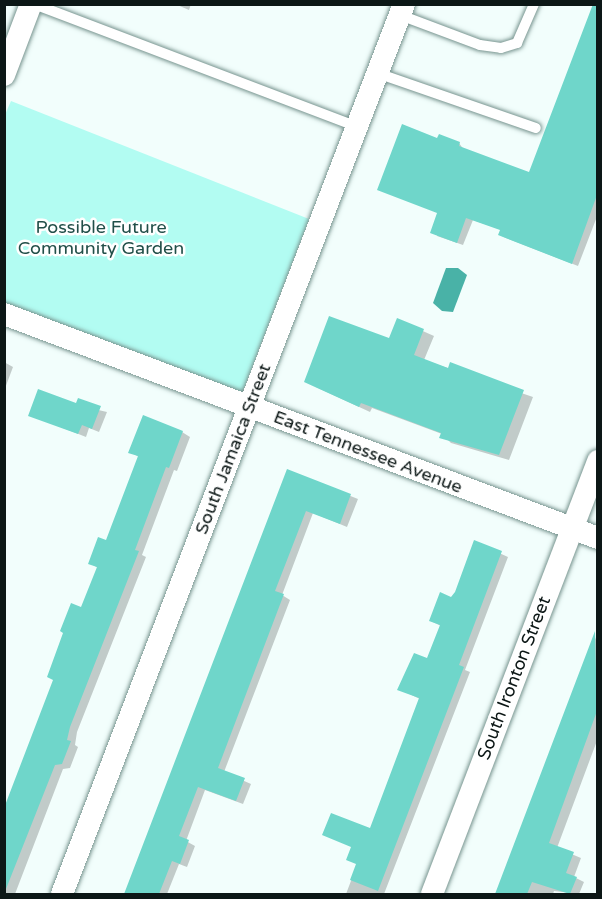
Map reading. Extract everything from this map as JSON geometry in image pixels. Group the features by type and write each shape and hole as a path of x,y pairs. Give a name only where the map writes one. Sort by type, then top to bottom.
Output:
{"street":[{"path":"7,62 33,4"},
{"name":"South Jamaica Street","path":"62,894 402,10"},
{"name":"East Tennessee Avenue","path":"4,314 597,538"},
{"name":"South Ironton Street","path":"432,894 571,528 596,469"}],"lane":[{"path":"33,4 357,128"},
{"path":"402,10 480,45 501,48 517,43 534,4"},
{"path":"377,73 536,128"}],"green space":[{"name":"Possible Future Community Garden","path":"11,101 309,219 242,393 5,304 4,117"}],"shaded area":[{"path":"446,268 458,268 467,275 453,312 442,311 433,303"}],"building":[{"path":"593,4 597,4 597,195 572,264 498,235 500,230 466,218 457,243 430,233 437,213 377,190 402,124 437,138 439,134 460,142 459,146 529,172"},
{"path":"329,316 389,338 397,318 424,329 414,355 448,368 450,362 524,390 499,455 439,438 441,433 361,403 359,407 304,382"},
{"path":"38,389 76,403 78,398 101,406 92,429 82,425 78,434 28,416"},
{"path":"143,415 183,431 169,468 166,467 135,550 139,551 70,727 67,740 71,741 62,764 55,765 4,894 4,808 53,680 47,677 63,633 60,631 71,603 81,607 97,567 88,564 98,537 106,540 138,456 128,453"},
{"path":"287,469 351,494 340,524 306,511 275,591 284,594 218,768 245,778 236,801 198,787 179,836 189,840 180,864 172,861 159,894 124,894"},
{"path":"474,540 502,551 459,665 464,667 378,891 350,880 356,864 346,860 351,847 322,835 331,813 370,828 419,698 397,690 414,653 427,658 440,625 429,621 440,592 451,597 455,592"},
{"path":"595,631 597,711 549,843 574,852 566,873 577,877 570,894 532,882 527,894 495,894"}]}
